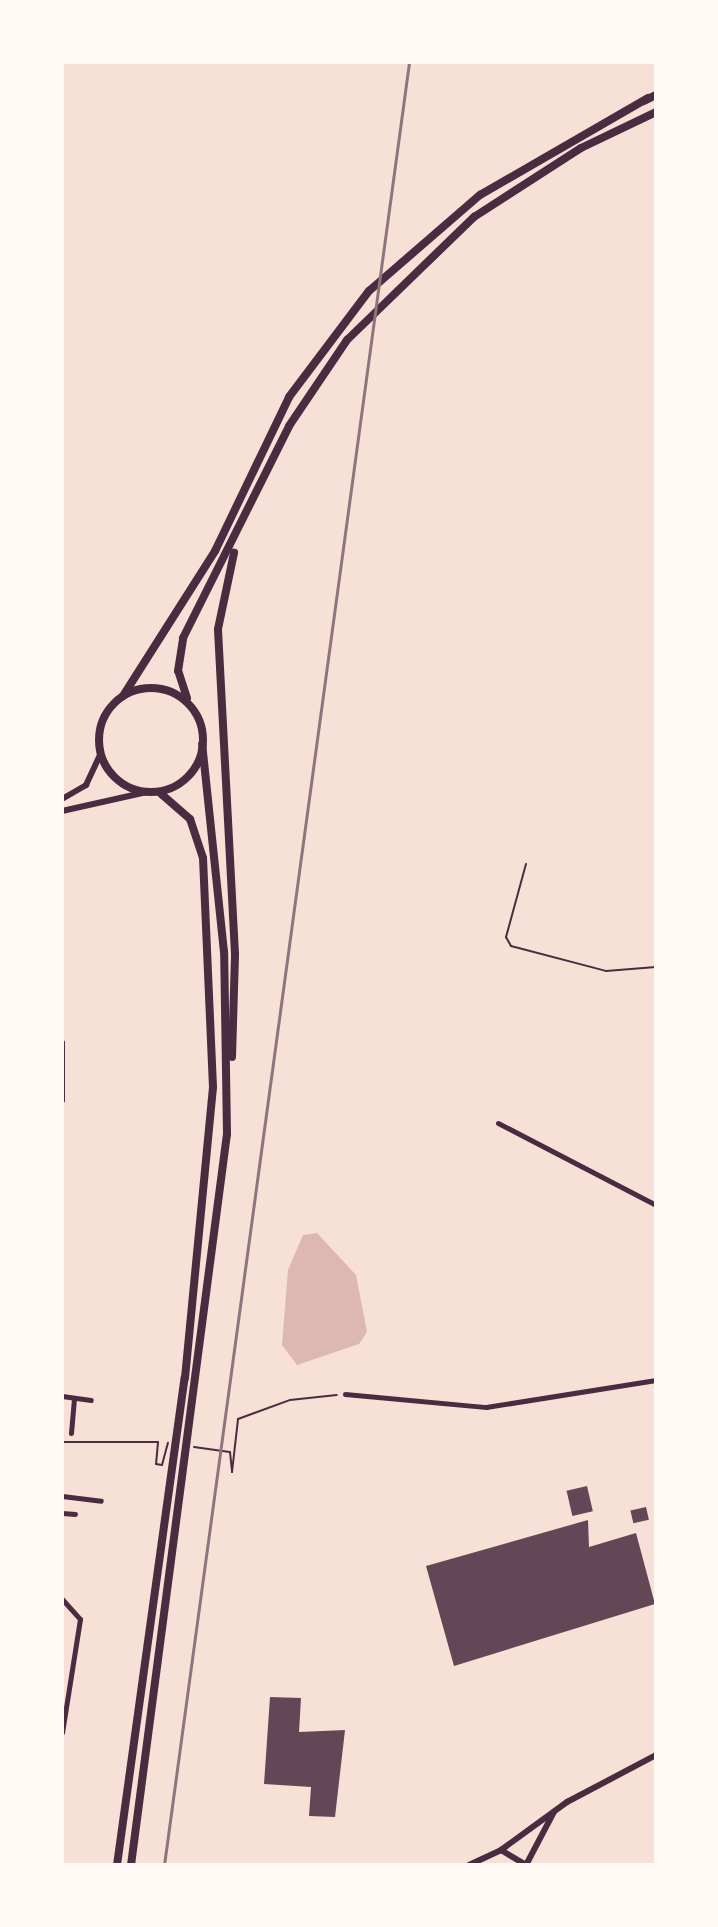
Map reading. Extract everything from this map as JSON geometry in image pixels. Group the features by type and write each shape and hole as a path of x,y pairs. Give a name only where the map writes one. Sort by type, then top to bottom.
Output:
{"highway":[{"path":"117,1865 185,1378 213,1087 214,978 201,847 187,814 161,794 147,792 114,778 100,755 102,722 123,696 215,551 289,397 352,311 399,262 509,175 656,94"},
{"path":"229,1081 221,903 202,744 187,698 180,645 240,533 289,426 347,340 399,282 514,190 656,112"},
{"path":"131,1865 207,1309 229,1081 235,954 218,629 240,533"},
{"path":"123,696 157,687 187,698"},
{"path":"161,794 188,777 202,744"}],"street":[{"path":"62,799 86,785 100,755"},
{"path":"62,811 147,792"},
{"path":"62,1042 62,1100"},
{"path":"498,1123 656,1205"},
{"path":"345,1394 486,1407 656,1380"},
{"path":"62,1396 91,1400"},
{"path":"71,1433 74,1398"},
{"path":"62,1496 101,1501"},
{"path":"62,1513 75,1514"},
{"path":"62,1599 78,1615 62,1733"},
{"path":"469,1865 501,1850 556,1809 656,1755"},
{"path":"501,1850 526,1865 556,1809"}],"lane":[{"path":"526,864 506,937 511,946 606,971 656,967"}],"path":[{"path":"191,1446 230,1452 232,1472 238,1419 290,1400 345,1394"},
{"path":"62,1442 158,1442 156,1464 162,1465 165,1443 178,1445"}],"shaded area":[{"path":"317,1233 356,1275 367,1332 359,1344 297,1365 282,1345 288,1270 303,1235"}],"building":[{"path":"587,1486 593,1511 572,1516 567,1491"},
{"path":"646,1507 649,1520 633,1523 630,1511"},
{"path":"588,1520 589,1547 636,1533 655,1604 454,1666 426,1566"},
{"path":"270,1697 301,1698 299,1732 345,1730 335,1817 309,1816 311,1787 264,1784"}],"railway":[{"path":"164,1865 409,62"}]}
